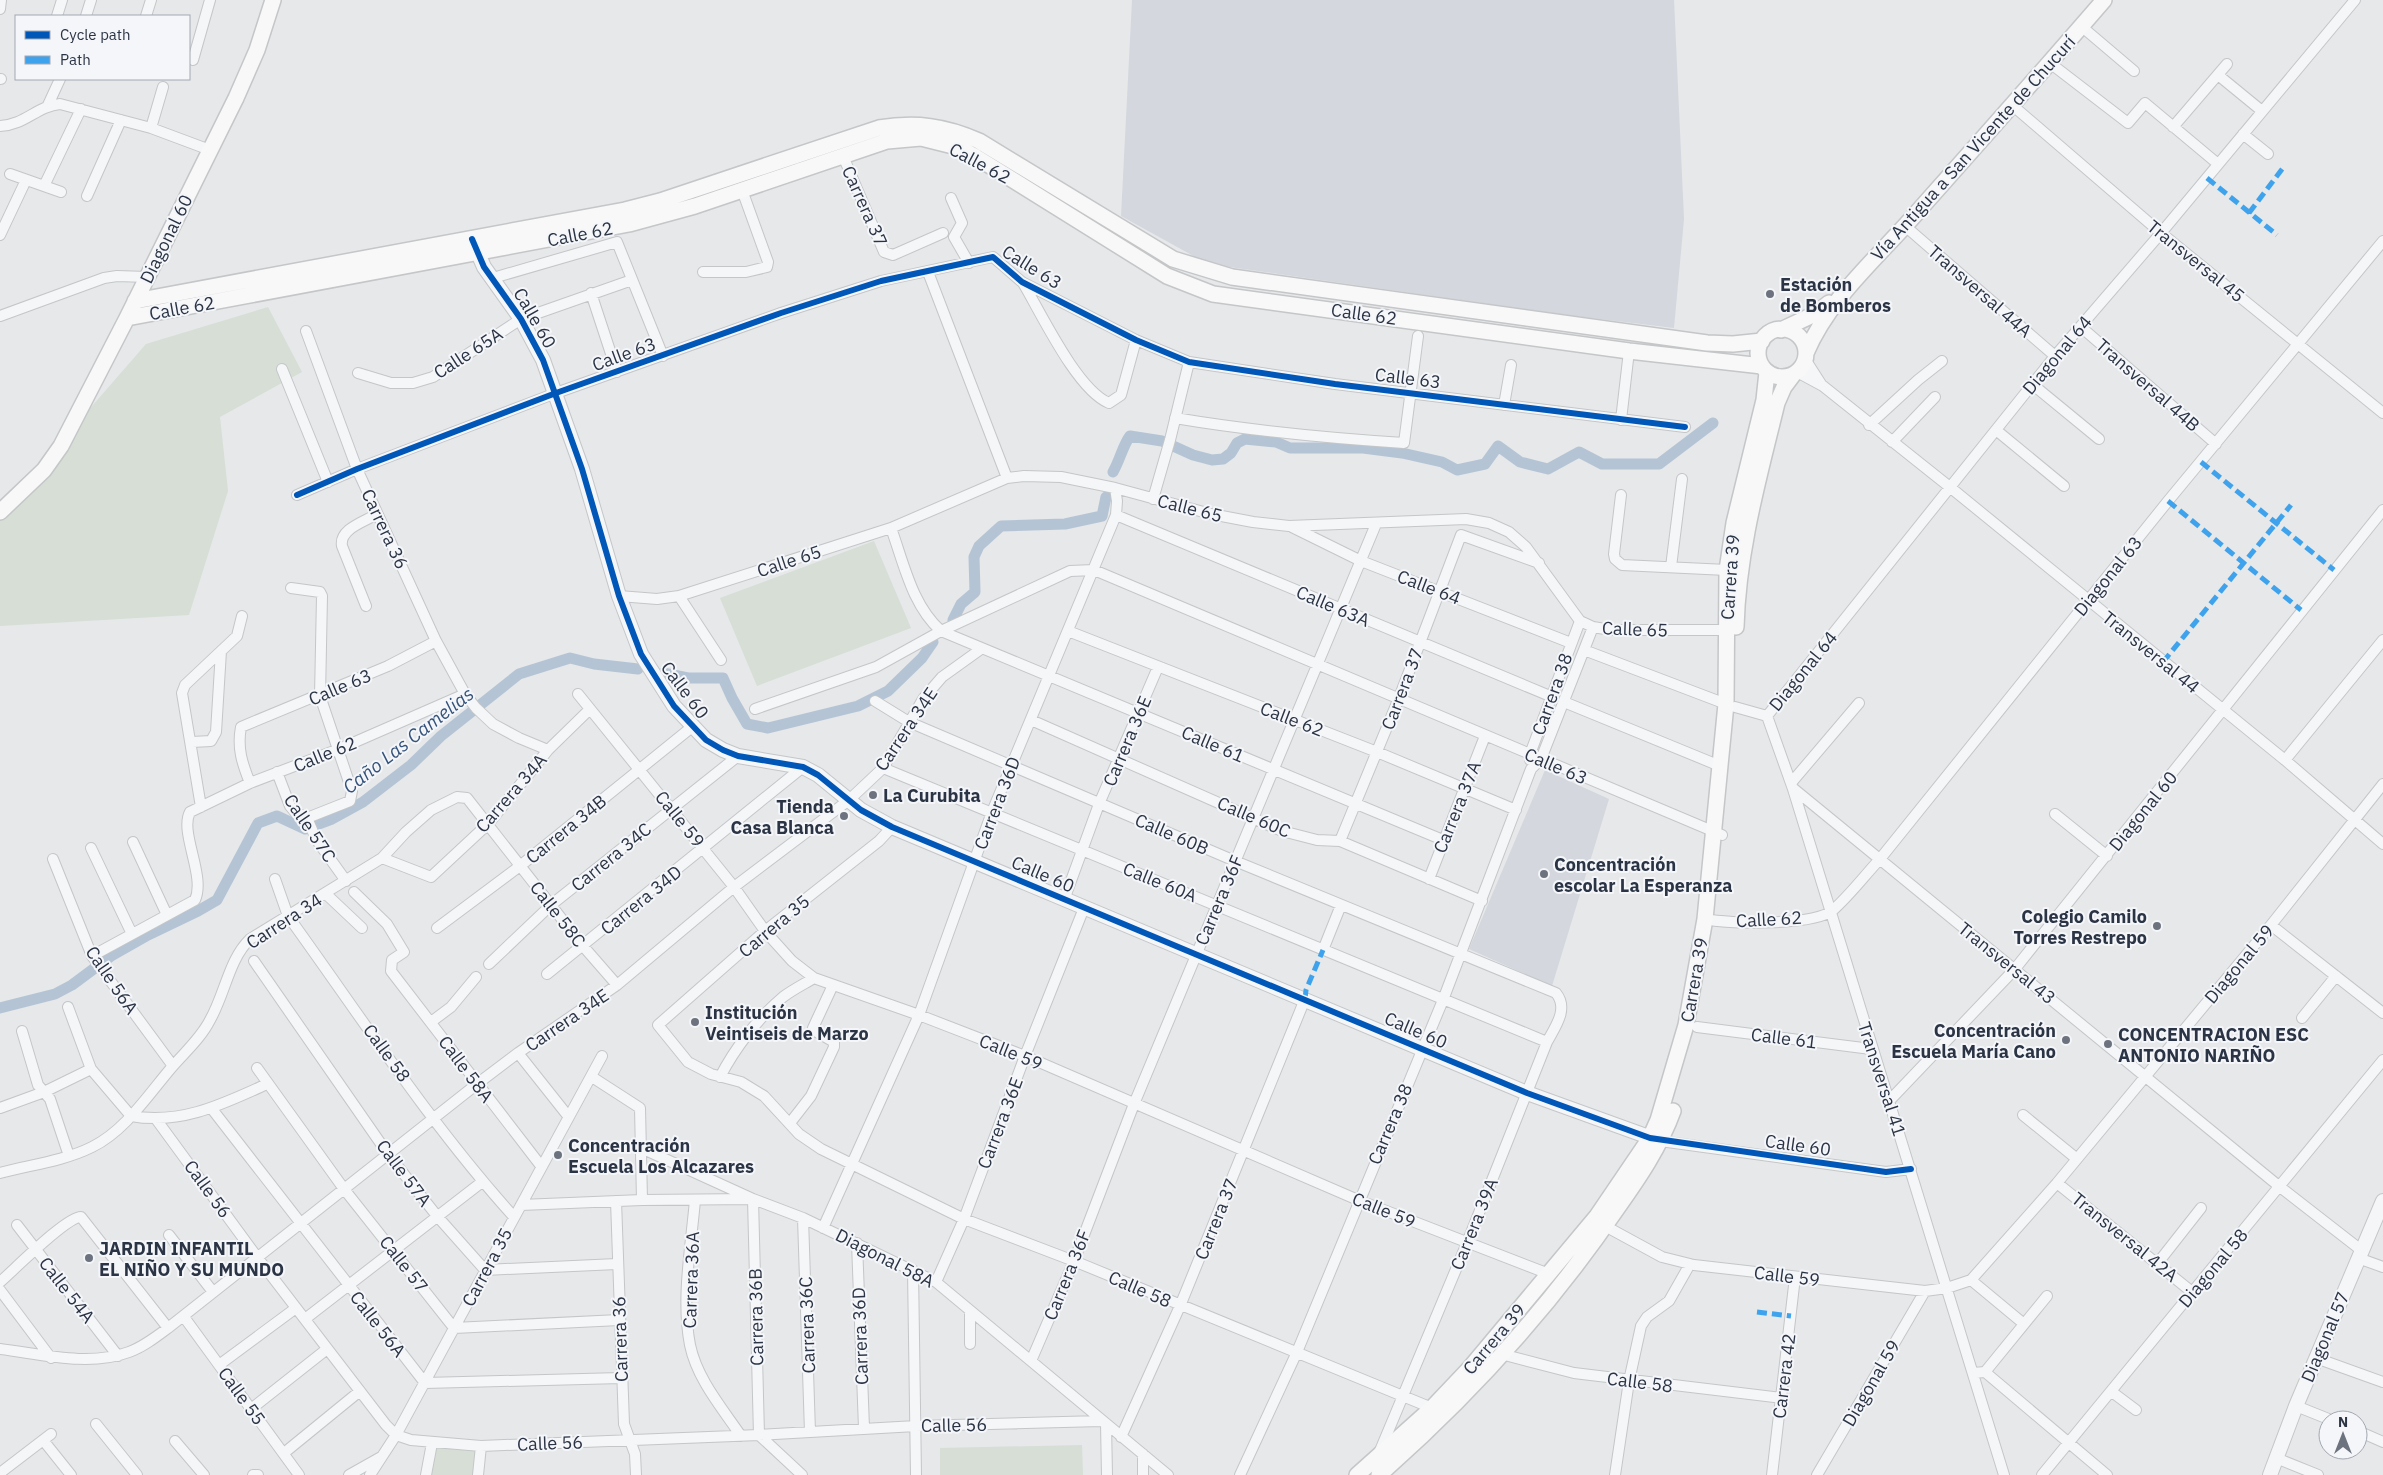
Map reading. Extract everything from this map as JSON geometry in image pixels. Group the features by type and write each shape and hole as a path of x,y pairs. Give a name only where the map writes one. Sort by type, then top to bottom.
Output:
{"main road":[{"name":"Diagonal 60","path":"0,512 44,470 61,446 127,318 248,73 273,0"},
{"name":"Vía Antigua a San Vicente de Chucurí","path":"1806,356 1822,321 1840,295 1905,226 2104,0"},
{"name":"Calle 62","path":"135,301 643,206 879,128 903,124 925,124 960,132 979,141 1174,259 1232,277 1707,343 1734,344 1762,341"},
{"name":"Calle 62","path":"127,318 477,254 629,224 742,190 887,141 921,138 957,147 1167,276 1214,294 1764,369"},
{"name":"Vía Antigua a San Vicente de Chucurí","path":"1781,330 1815,314 1840,295"},
{"path":"1781,330 1793,332 1798,336 1805,347 1806,356 1795,373 1780,377 1764,369 1758,353 1762,341 1770,333 1781,330"},
{"name":"Carrera 39","path":"1378,1475 1441,1419 1501,1354 1566,1277 1605,1226 1675,1106 1697,1027 1710,920 1730,706 1731,630 1727,570 1734,523 1764,400 1764,369"},
{"name":"Carrera 39","path":"1731,630 1747,525 1778,403 1784,387 1795,373"},
{"name":"Carrera 39","path":"1718,834 1720,766 1730,706"},
{"name":"Carrera 39","path":"1357,1475 1432,1408 1469,1369 1549,1274 1655,1140 1686,1026 1710,920"}],"street":[{"path":"0,9 1,0"},
{"path":"57,15 62,0"},
{"path":"86,15 91,0"},
{"path":"146,15 151,0"},
{"path":"193,60 210,0"},
{"name":"Diagonal 64","path":"1767,716 1951,488 2032,384 2161,233 2355,0"},
{"path":"2081,26 2134,70"},
{"path":"2050,63 2128,123 2146,103 2218,164"},
{"path":"2173,127 2227,64"},
{"path":"2218,75 2262,111"},
{"path":"48,105 60,80"},
{"path":"151,128 163,87"},
{"path":"0,126 22,122 48,105 60,104 151,128 210,150"},
{"name":"Transversal 45","path":"2012,105 2161,233 2383,413"},
{"path":"44,186 81,109"},
{"path":"87,196 122,120"},
{"path":"2244,134 2268,154"},
{"name":"Carrera 37","path":"843,156 884,252 893,255 943,233"},
{"path":"10,174 61,192"},
{"path":"0,235 26,180"},
{"path":"703,272 746,272 764,268 768,262 742,190"},
{"path":"950,198 962,223 954,237 969,263"},
{"name":"Transversal 44A","path":"1905,226 2055,356"},
{"name":"Calle 60","path":"472,239 477,254 521,318 543,360 582,469 619,596 641,654 657,682 692,728 706,740 738,756 802,767 818,775 875,819 892,827 1527,1093 1655,1140 1886,1172 1911,1169"},
{"name":"Diagonal 63","path":"1832,911 1880,859 2383,241"},
{"path":"493,278 618,242 663,356"},
{"name":"Calle 63","path":"296,495 357,469 556,393 781,313 881,281 994,257 1022,282 1136,340 1189,362 1410,393 1685,427"},
{"path":"928,272 1007,478"},
{"path":"0,316 104,278 117,276 147,277"},
{"name":"Calle 65A","path":"358,373 391,382 413,383 433,377 521,318 632,280"},
{"path":"1022,282 1081,380 1101,400 1109,403 1120,395 1136,340"},
{"path":"591,293 617,372"},
{"name":"Transversal 44B","path":"2081,327 2216,444"},
{"name":"Carrera 36","path":"306,331 357,469 436,641"},
{"path":"1175,418 1238,429 1404,443 1418,336"},
{"path":"1622,420 1629,351"},
{"name":"Transversal 44","path":"1806,356 1823,386"},
{"path":"1869,424 1942,361"},
{"path":"1153,499 1169,445 1189,362"},
{"path":"1504,405 1511,365"},
{"path":"282,369 328,482"},
{"name":"Transversal 44","path":"1795,373 1823,386 1951,488 2285,760 2383,844"},
{"path":"2032,384 2099,438"},
{"path":"1892,442 1935,397"},
{"path":"1996,430 2064,486"},
{"name":"Calle 65","path":"619,596 657,599 679,596 891,528 1007,478 1033,476 1061,477 1115,488 1153,499 1244,520 1289,526 1466,519 1489,523 1509,532 1526,547 1580,621 1594,627 1611,630 1731,630"},
{"path":"1671,567 1682,480"},
{"name":"Carrera 36D","path":"824,1228 918,1015 992,812 1116,515 1117,501 1115,488"},
{"path":"1621,495 1615,559 1622,565 1727,570"},
{"name":"Diagonal 60","path":"1890,1100 2014,970 2383,510"},
{"path":"366,606 342,546 341,539 344,533 377,514"},
{"name":"Calle 63A","path":"1116,515 1550,696"},
{"name":"Carrera 36F","path":"1031,1361 1074,1261 1134,1104 1376,524"},
{"name":"Calle 64","path":"1289,526 1362,561 1571,643"},
{"path":"891,528 918,604 928,620 941,631 981,649"},
{"name":"Carrera 37","path":"1340,841 1399,698 1461,535 1540,564"},
{"name":"Calle 63","path":"755,709 876,667 941,631 1070,572 1094,570 1718,834"},
{"path":"291,588 320,592 322,599 320,696 352,791 350,801 308,821"},
{"path":"679,596 722,660"},
{"path":"201,807 192,742 182,693 184,685 237,636 242,616"},
{"name":"Carrera 38","path":"1240,1475 1297,1352 1358,1200 1461,955 1531,769 1530,754 1550,696 1580,621"},
{"name":"Carrera 38","path":"1531,769 1541,759 1594,627"},
{"name":"Calle 62","path":"1068,631 1377,752 1516,810"},
{"path":"2285,760 2383,640"},
{"path":"436,641 465,694 476,708 494,724 519,738 548,750"},
{"name":"Calle 63","path":"250,783 239,752 238,742 241,727 320,696 388,666 436,641"},
{"name":"Calle 61","path":"981,649 1049,675 1443,840"},
{"name":"Carrera 34E","path":"118,1356 131,1351 184,1316 256,1257 477,1084 518,1053 617,985 734,888 849,800 883,768 922,699 942,677 981,649"},
{"path":"1584,650 1730,706 1767,716"},
{"path":"192,742 211,741 216,732 221,651"},
{"name":"Carrera 36E","path":"1064,900 1099,804 1158,667"},
{"name":"Calle 62","path":"167,916 195,900 198,888 188,817 190,812 250,783 339,749 465,694"},
{"name":"Calle 59","path":"578,694 704,849 766,931 792,962 814,978 1025,1056 1358,1200 1549,1274"},
{"name":"Calle 60B","path":"875,701 909,722 1011,767 1556,993"},
{"path":"1564,702 1720,766"},
{"path":"1792,786 1859,703"},
{"name":"Carrera 34A","path":"382,858 430,877 488,823 548,750 590,709"},
{"name":"Transversal 41","path":"1767,716 1792,786 1832,911 1872,1049 1890,1100 2004,1475"},
{"name":"Calle 60C","path":"1030,720 1254,817 1282,831 1301,837 1340,841 1482,901"},
{"name":"Carrera 34B","path":"437,928 520,866 692,728"},
{"name":"Carrera 37A","path":"1429,879 1485,736"},
{"name":"Carrera 34C","path":"489,964 551,905 738,756"},
{"name":"Carrera 34D","path":"547,974 704,849 802,767"},
{"name":"Calle 60A","path":"883,768 1547,1042"},
{"name":"Calle 57C","path":"277,772 290,806 308,821 316,839 346,881"},
{"name":"Diagonal 59","path":"1971,1280 2057,1183 2146,1076 2271,925 2383,784"},
{"name":"Transversal 43","path":"1792,786 2014,970 2146,1076 2359,1254 2383,1268"},
{"name":"Calle 58C","path":"463,796 467,798 488,823 583,946 617,985"},
{"name":"Carrera 34","path":"0,1173 69,1156 91,1148 106,1139 130,1116 208,1024 226,988 234,960 241,948 250,939 382,858 406,832 431,810 463,796"},
{"path":"2055,814 2107,856"},
{"name":"Carrera 35","path":"720,1077 688,1062 658,1026 766,931 879,841 892,827"},
{"path":"94,959 132,934 167,916 133,842"},
{"path":"91,848 132,934"},
{"name":"Calle 56A","path":"53,859 94,959 173,1066"},
{"name":"Calle 58","path":"275,879 288,916 434,1119 482,1182 514,1217"},
{"name":"Calle 58A","path":"354,892 387,924 404,952 392,960 391,971 541,1166"},
{"path":"326,894 362,928"},
{"path":"1323,950 1341,905"},
{"name":"Carrera 36E","path":"936,1282 964,1219 1025,1056 1084,908"},
{"name":"Calle 62","path":"1710,920 1771,923 1794,921 1832,911"},
{"path":"2271,925 2383,1013"},
{"name":"Calle 57A","path":"254,962 388,1154 437,1216 485,1270"},
{"path":"2302,1018 2336,976"},
{"path":"431,1022 451,1007 476,977"},
{"path":"814,978 784,997 762,1020 732,1055 720,1077 741,1082 764,1096 799,1134 821,1149 852,1163"},
{"path":"790,1123 811,1096 834,1047 834,1042 813,1028 834,985"},
{"name":"Carrera 39A","path":"1378,1456 1467,1243 1547,1042 1562,1012 1561,999 1556,993"},
{"name":"Carrera 37","path":"1121,1437 1180,1306 1305,999"},
{"path":"68,1008 91,1069 130,1116 156,1119 212,1109 267,1084"},
{"name":"Calle 61","path":"1697,1027 1872,1049"},
{"path":"22,1031 38,1086 50,1099 69,1156"},
{"path":"518,1053 568,1116"},
{"name":"Carrera 35","path":"370,1475 396,1435 425,1383 602,1056"},
{"name":"Diagonal 58","path":"2042,1475 2070,1444 2383,1060"},
{"name":"Calle 57","path":"257,1068 344,1189 454,1328"},
{"path":"0,1108 44,1092 91,1069"},
{"path":"592,1077 640,1108 642,1200"},
{"name":"Calle 56A","path":"212,1109 425,1383"},
{"path":"2023,1115 2077,1159"},
{"name":"Calle 56","path":"156,1119 256,1257 396,1435 432,1443 481,1446 741,1436 916,1426 1103,1423"},
{"name":"Diagonal 58A","path":"641,1148 753,1199 803,1218 936,1282 1103,1423 1168,1475"},
{"name":"Calle 58","path":"852,1163 964,1219 1074,1261 1432,1408"},
{"path":"305,1319 482,1182"},
{"name":"Transversal 42A","path":"2057,1183 2192,1292"},
{"path":"520,1205 642,1200 753,1199"},
{"name":"Carrera 36B","path":"753,1199 759,1435"},
{"name":"Carrera 36A","path":"695,1200 687,1318 690,1346 708,1387 741,1436"},
{"name":"Carrera 36","path":"616,1201 624,1424 635,1454 636,1475"},
{"name":"Diagonal 57","path":"2270,1475 2296,1406 2359,1254 2382,1205"},
{"path":"2157,1264 2201,1208"},
{"path":"0,1282 59,1228 77,1217 84,1219 168,1328"},
{"name":"Carrera 36C","path":"803,1218 810,1432"},
{"name":"Calle 54A","path":"17,1224 118,1356"},
{"name":"Calle 59","path":"1605,1226 1662,1256 1690,1264 1926,1291 1947,1288"},
{"path":"169,1235 213,1292"},
{"name":"Carrera 36D","path":"857,1243 864,1428"},
{"path":"485,1270 617,1264"},
{"path":"1615,1475 1629,1380 1641,1326 1647,1316 1669,1302 1690,1264"},
{"path":"914,1270 916,1475"},
{"name":"Carrera 42","path":"1772,1475 1795,1277"},
{"path":"1947,1288 1971,1280 2024,1324"},
{"path":"0,1290 51,1358"},
{"name":"Diagonal 59","path":"1817,1475 1926,1291"},
{"path":"1985,1372 2047,1296"},
{"path":"219,1365 296,1308"},
{"path":"970,1312 970,1344"},
{"name":"Calle 55","path":"184,1316 300,1475"},
{"path":"454,1328 619,1320"},
{"path":"0,1349 51,1358 118,1356"},
{"path":"251,1408 327,1349"},
{"name":"Calle 58","path":"1501,1354 1574,1373 1782,1398"},
{"path":"2316,1358 2383,1382"},
{"path":"1973,1373 1985,1372 2107,1475"},
{"path":"425,1383 621,1378"},
{"path":"284,1453 360,1391"},
{"path":"2112,1392 2136,1410"},
{"path":"2296,1406 2318,1415"},
{"path":"1103,1423 1107,1475"},
{"path":"96,1424 137,1475"},
{"path":"759,1435 802,1475"},
{"path":"2368,1435 2383,1442"},
{"path":"1,1473 47,1437 70,1475"},
{"path":"175,1440 204,1475"},
{"path":"426,1475 432,1443"},
{"path":"478,1475 481,1446"},
{"path":"1143,1454 1144,1475"},
{"path":"349,1475 382,1457"},
{"path":"2276,1458 2318,1475"}],"shaded area":[{"path":"1132,0 1674,0 1684,219 1674,328 1559,314 1208,264 1121,216"},
{"path":"268,307 302,372 220,417 228,491 189,615 0,626 0,512 146,344"},
{"path":"874,541 911,628 757,686 720,598"},
{"name":"Concentración escolar La Esperanza","path":"1545,770 1609,799 1552,986 1469,949"},
{"path":"432,1443 481,1446 478,1475 426,1475"},
{"path":"1082,1445 1083,1475 940,1475 940,1448"}],"waterway":[{"name":"Caño Las Camelias","path":"1113,472 1130,436 1162,441 1193,455 1212,460 1223,459 1231,453 1237,443 1245,439 1276,442 1290,448 1363,448 1402,453 1442,462 1457,470 1485,464 1498,446 1520,462 1548,469 1579,452 1602,464 1659,464 1713,423"},
{"name":"Caño Las Camelias","path":"953,620 961,604 975,592 974,557 979,546 1001,526 1065,524 1102,516 1106,497"},
{"name":"Caño Las Camelias","path":"663,673 688,678 723,678 747,724 768,728 858,706 888,691 922,658 933,642"},
{"name":"Caño Las Camelias","path":"0,1008 55,994 72,985 111,956 217,900 258,823 277,816 305,829 332,819 363,802 411,765 441,736 519,674 570,658 594,664 638,669"}],"marked path":[{"path":"2249,213 2283,168"},
{"path":"2207,178 2277,235"},
{"path":"2201,462 2334,570"},
{"path":"2168,501 2301,610"},
{"path":"2163,662 2291,505"},
{"path":"1305,999 1306,990 1323,950"},
{"path":"1757,1312 1791,1316"}],"cycle path":[{"path":"472,239 484,267 521,319 543,360 582,469 619,596 641,654 674,706 706,740 738,756 803,767 818,775 861,810 892,827 1527,1093 1650,1138 1886,1172 1911,1169"},
{"path":"297,495 357,469 556,393 781,313 881,281 993,257 1022,282 1136,340 1189,362 1335,384 1685,427"}],"place":[{"name":"Estación de Bomberos","path":"1770,294"},
{"name":"La Curubita","path":"873,795"},
{"name":"Tienda Casa Blanca","path":"844,816"},
{"name":"Concentración escolar La Esperanza","path":"1544,874"},
{"name":"Colegio Camilo Torres Restrepo","path":"2157,926"},
{"name":"Institución Veintiseis de Marzo","path":"695,1022"},
{"name":"Concentración Escuela María Cano","path":"2066,1040"},
{"name":"CONCENTRACION ESC ANTONIO NARIÑO","path":"2108,1044"},
{"name":"Concentración Escuela Los Alcazares","path":"558,1155"},
{"name":"JARDIN INFANTIL EL NIÑO Y SU MUNDO","path":"89,1258"}]}
